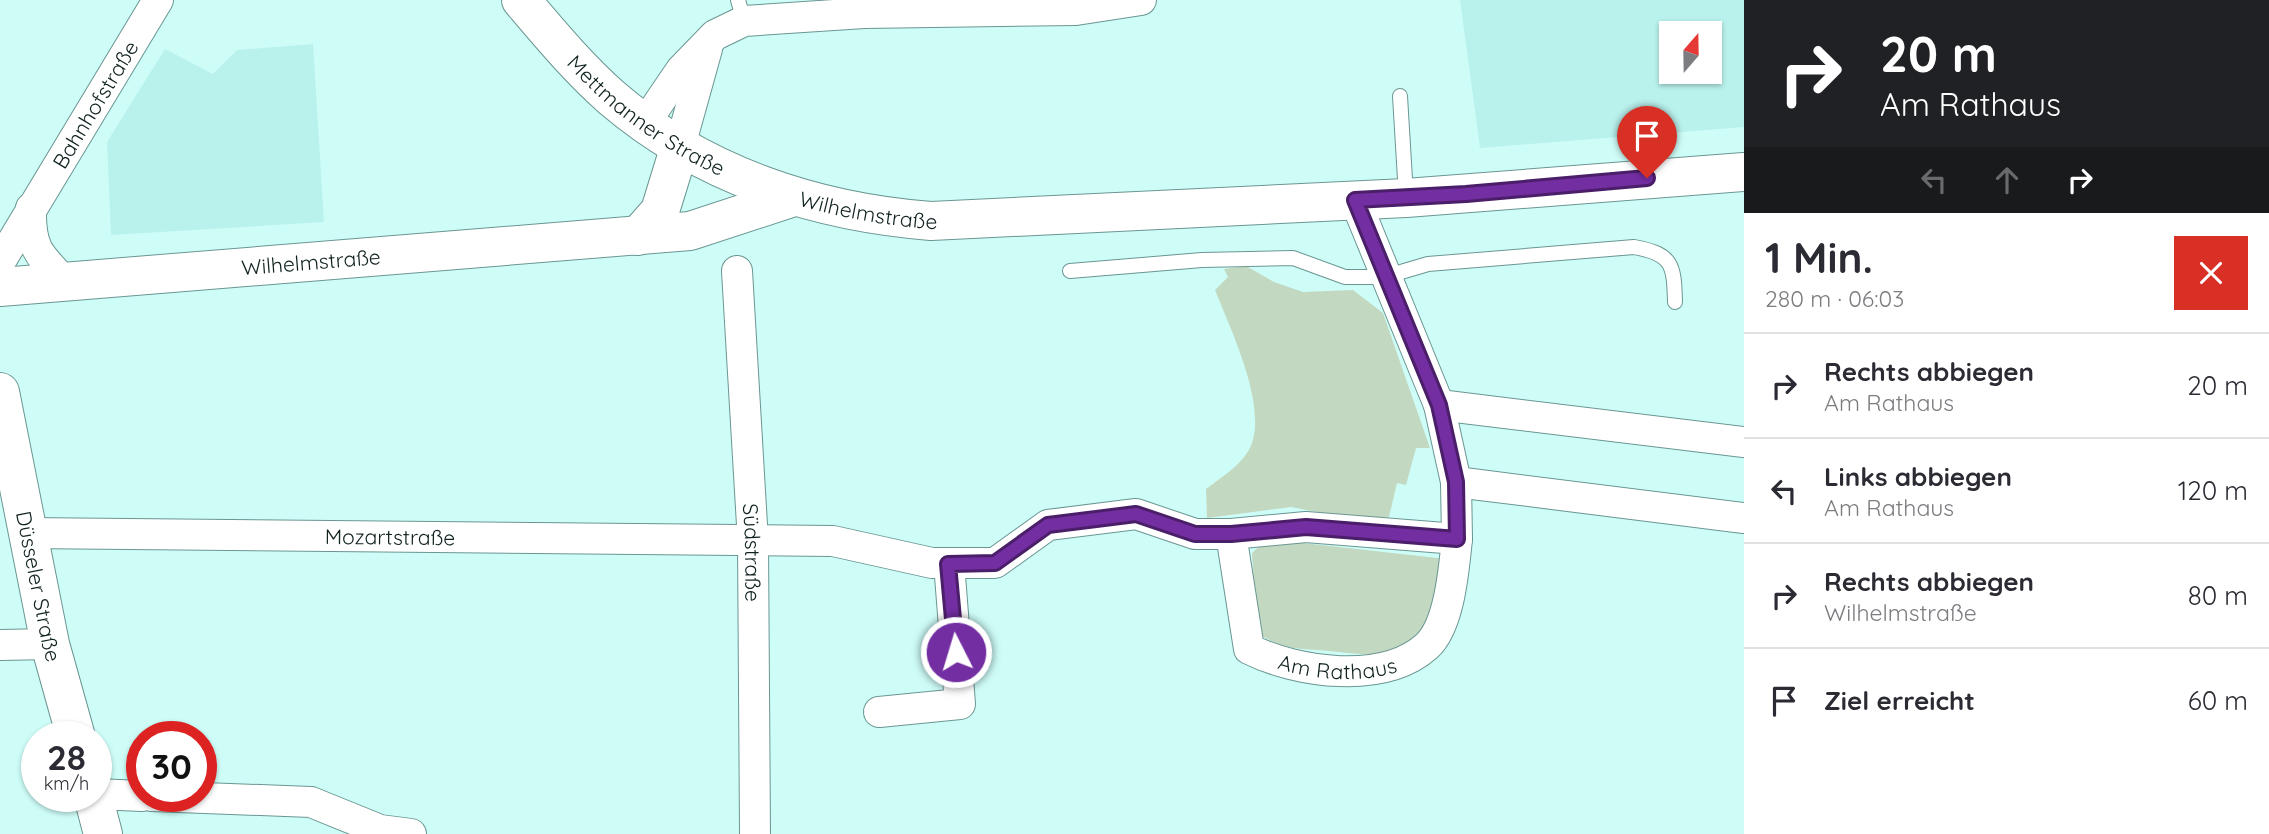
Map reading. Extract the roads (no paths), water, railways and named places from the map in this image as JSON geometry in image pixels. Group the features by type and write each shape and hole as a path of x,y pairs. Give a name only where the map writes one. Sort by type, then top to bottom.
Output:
{"main road":[{"name":"Mettmanner Straße","path":"522,0 571,59 645,123 680,146 741,177 794,197"},
{"path":"638,236 660,211 680,146"},
{"name":"Wilhelmstraße","path":"0,287 690,231 794,197 873,216 931,221 1406,198 1744,172"},
{"name":"Düsseler Straße","path":"0,392 50,644 72,721"},
{"path":"98,812 103,834"}],"street":[{"name":"Bahnhofstraße","path":"0,262 158,0"},
{"path":"645,123 681,70 741,10 864,13 1076,10 1141,0"},
{"path":"680,146 710,41"},
{"name":"Am Rathaus","path":"1231,534 1249,649 1273,661 1316,670 1394,667 1429,644 1451,597 1457,539 1456,482 1439,405 1384,277 1355,200"},
{"path":"31,208 30,234 36,251 66,283"},
{"name":"Südstraße","path":"737,271 753,542 755,834"},
{"path":"1439,405 1744,442"},
{"path":"1456,482 1744,518"},
{"path":"753,542 833,541 932,563 995,563 1048,525 1136,514 1195,534 1231,534 1306,527 1457,539"},
{"name":"Mozartstraße","path":"26,533 753,542"},
{"path":"880,712 960,704 948,564"},
{"path":"0,645 50,644"},
{"path":"217,798 311,802 380,830 411,834"}],"lane":[{"path":"1400,96 1406,198"},
{"path":"1070,271 1202,260 1293,258 1345,278 1384,277 1428,264 1634,247 1657,251 1668,260 1674,275 1675,302"}]}
